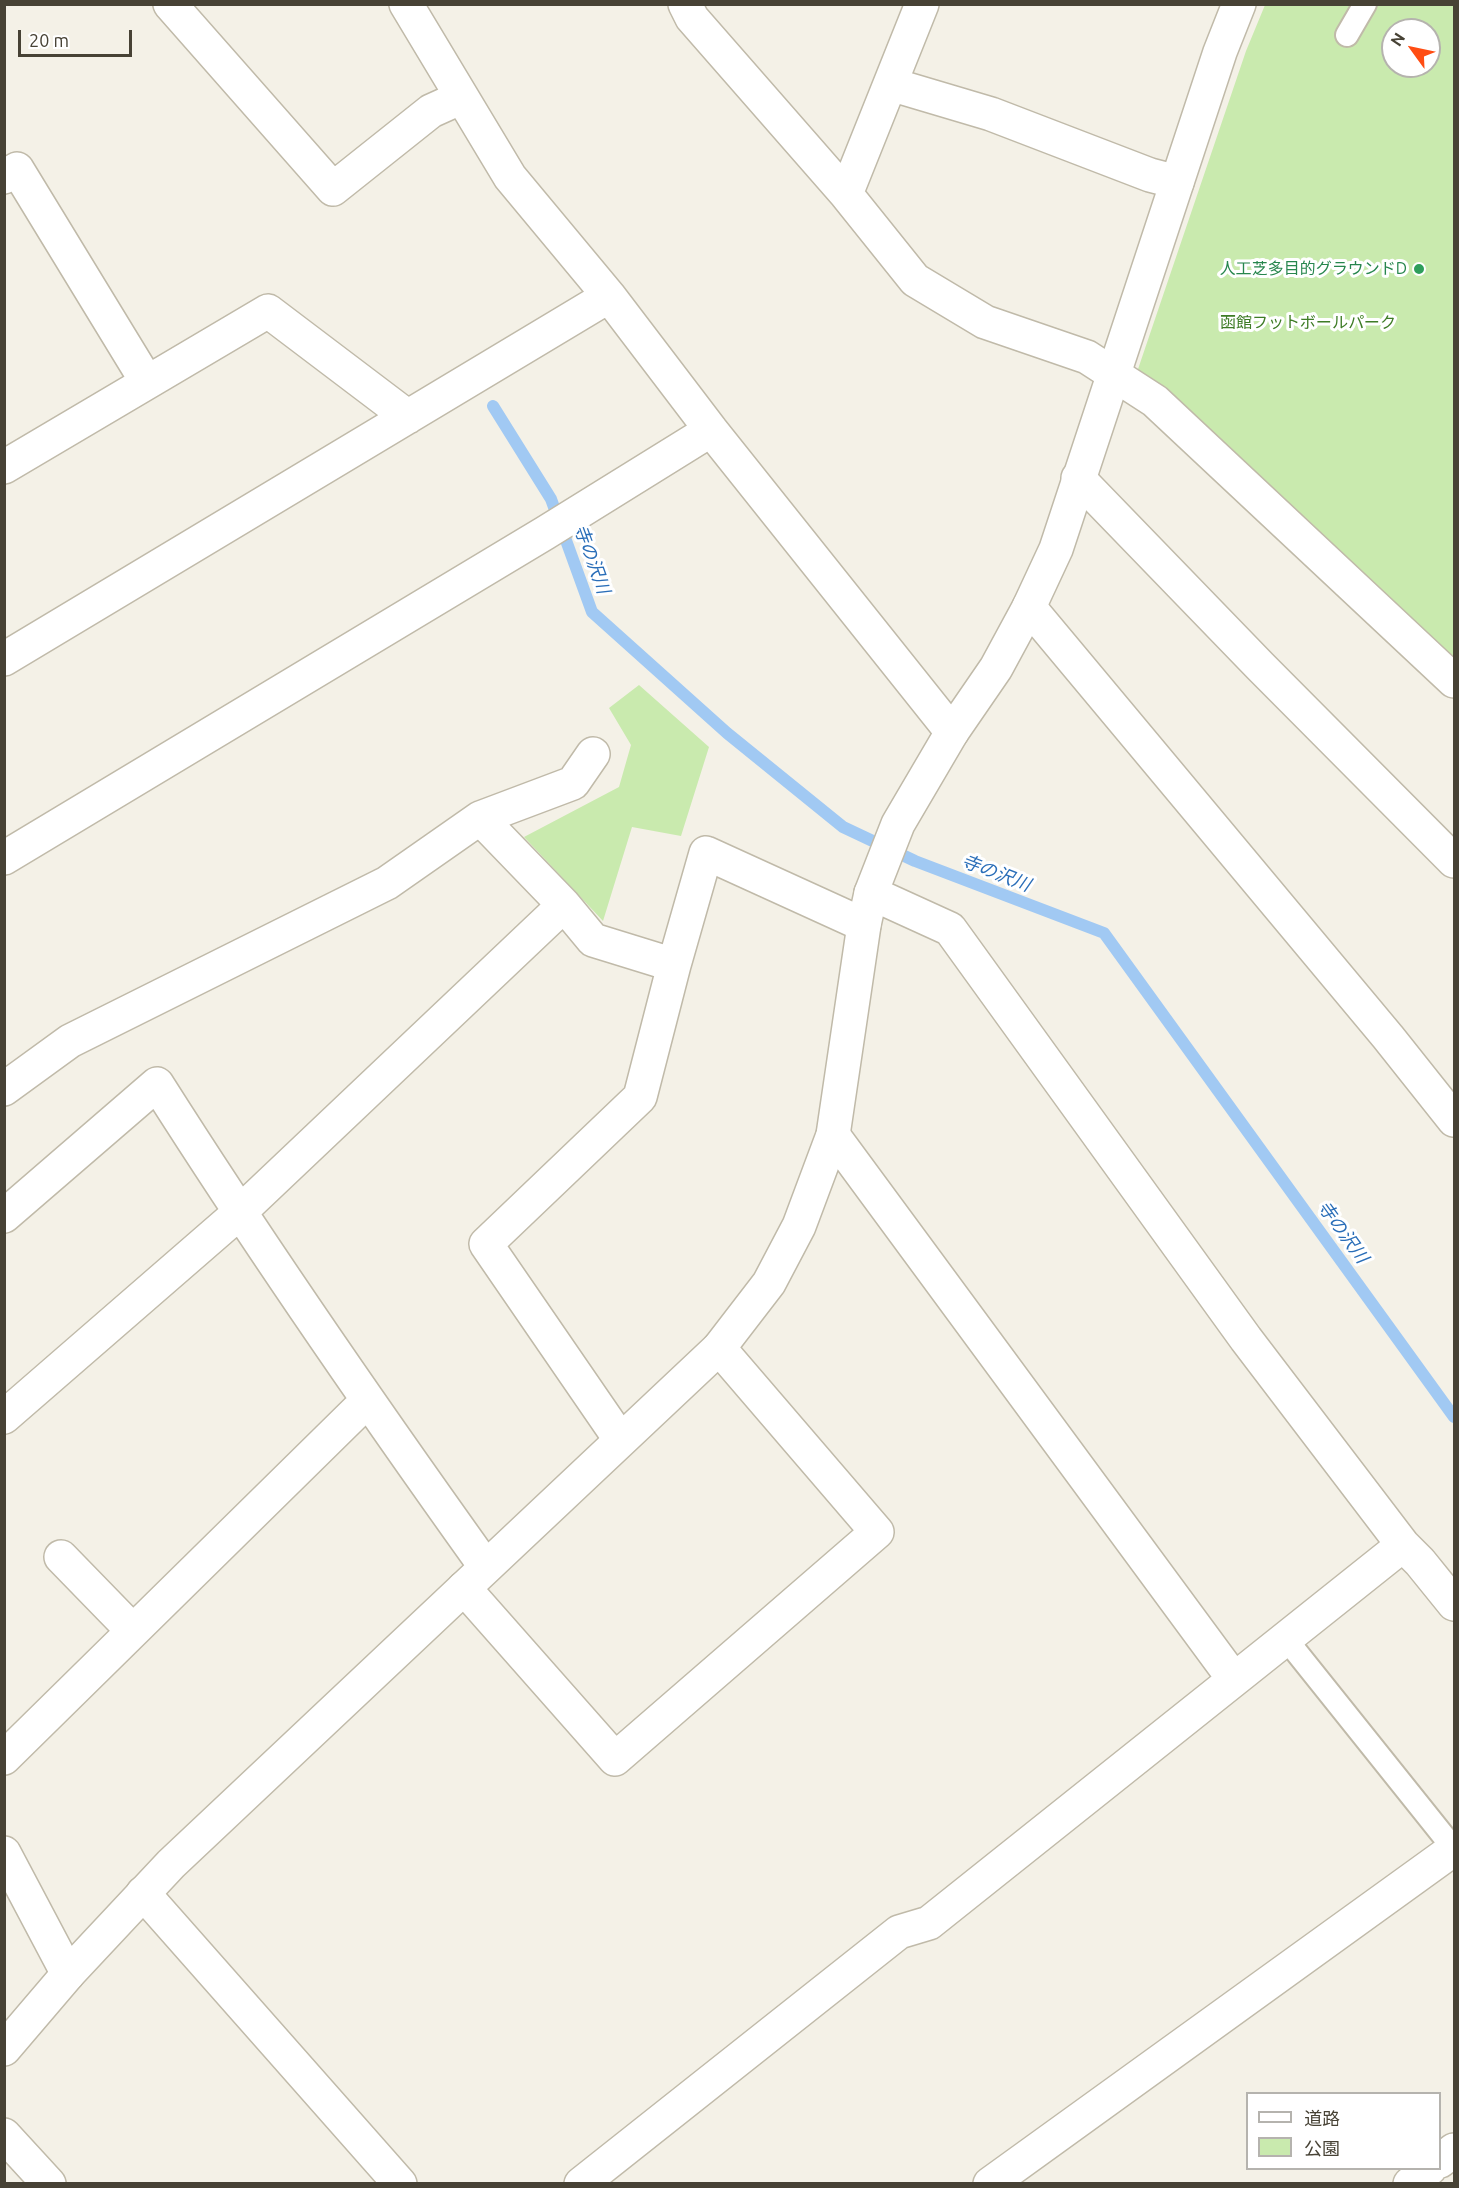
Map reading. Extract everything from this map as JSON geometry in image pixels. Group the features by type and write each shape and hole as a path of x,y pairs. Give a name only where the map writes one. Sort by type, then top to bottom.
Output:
{"street":[{"path":"170,4 333,189 431,111 462,98"},
{"path":"406,4 510,177 609,296 711,430 952,732"},
{"path":"685,4 692,18 846,194 915,280 985,322 1087,357 1155,401 1455,681"},
{"path":"846,194 922,4"},
{"path":"4,2049 68,1974 171,1863 719,1348 768,1283 799,1226 832,1134 864,925 875,882 898,824 952,732 996,668 1029,607 1056,549 1220,52 1239,4"},
{"path":"890,84 991,114 1150,175 1177,182"},
{"path":"4,177 17,169 147,382"},
{"path":"4,659 609,296"},
{"path":"4,467 268,311 408,417"},
{"path":"4,858 545,533 711,430"},
{"path":"1078,478 1260,666 1455,861"},
{"path":"1029,607 1455,1120"},
{"path":"4,1089 70,1041 387,883 480,818 573,783 593,754"},
{"path":"480,818 564,905 593,940 674,964"},
{"path":"620,1439 486,1244 640,1097 674,964 706,853 864,925"},
{"path":"875,882 950,929 1246,1339 1403,1545 1455,1604"},
{"path":"4,1417 239,1213 564,905"},
{"path":"4,1216 157,1084 239,1213 367,1401 475,1577 615,1759 877,1532 719,1348"},
{"path":"832,1134 1233,1678"},
{"path":"4,1758 367,1401"},
{"path":"581,2184 899,1932 929,1923 1233,1678 1286,1639 1403,1545"},
{"path":"61,1557 133,1631"},
{"path":"990,2184 1454,1849"},
{"path":"4,1853 68,1974"},
{"path":"143,1893 400,2184"},
{"path":"4,2135 49,2184"},
{"path":"1441,2160 1455,2150"},
{"path":"1410,2184 1429,2170"}],"lane":[{"path":"1347,35 1365,4"},
{"path":"1286,1639 1454,1849"}],"green space":[{"name":"函館フットボールパーク","path":"1265,5 1454,5 1454,667 1136,375 1246,51"},
{"path":"639,685 709,747 681,836 632,827 603,921 524,837 619,787 631,745 609,708"}],"waterway":[{"name":"寺の沢川","path":"493,406 551,499 592,612 727,733 843,827 915,861 1104,933 1454,1417"}],"place":[{"name":"人工芝多目的グラウンドD","path":"1419,269"}]}
